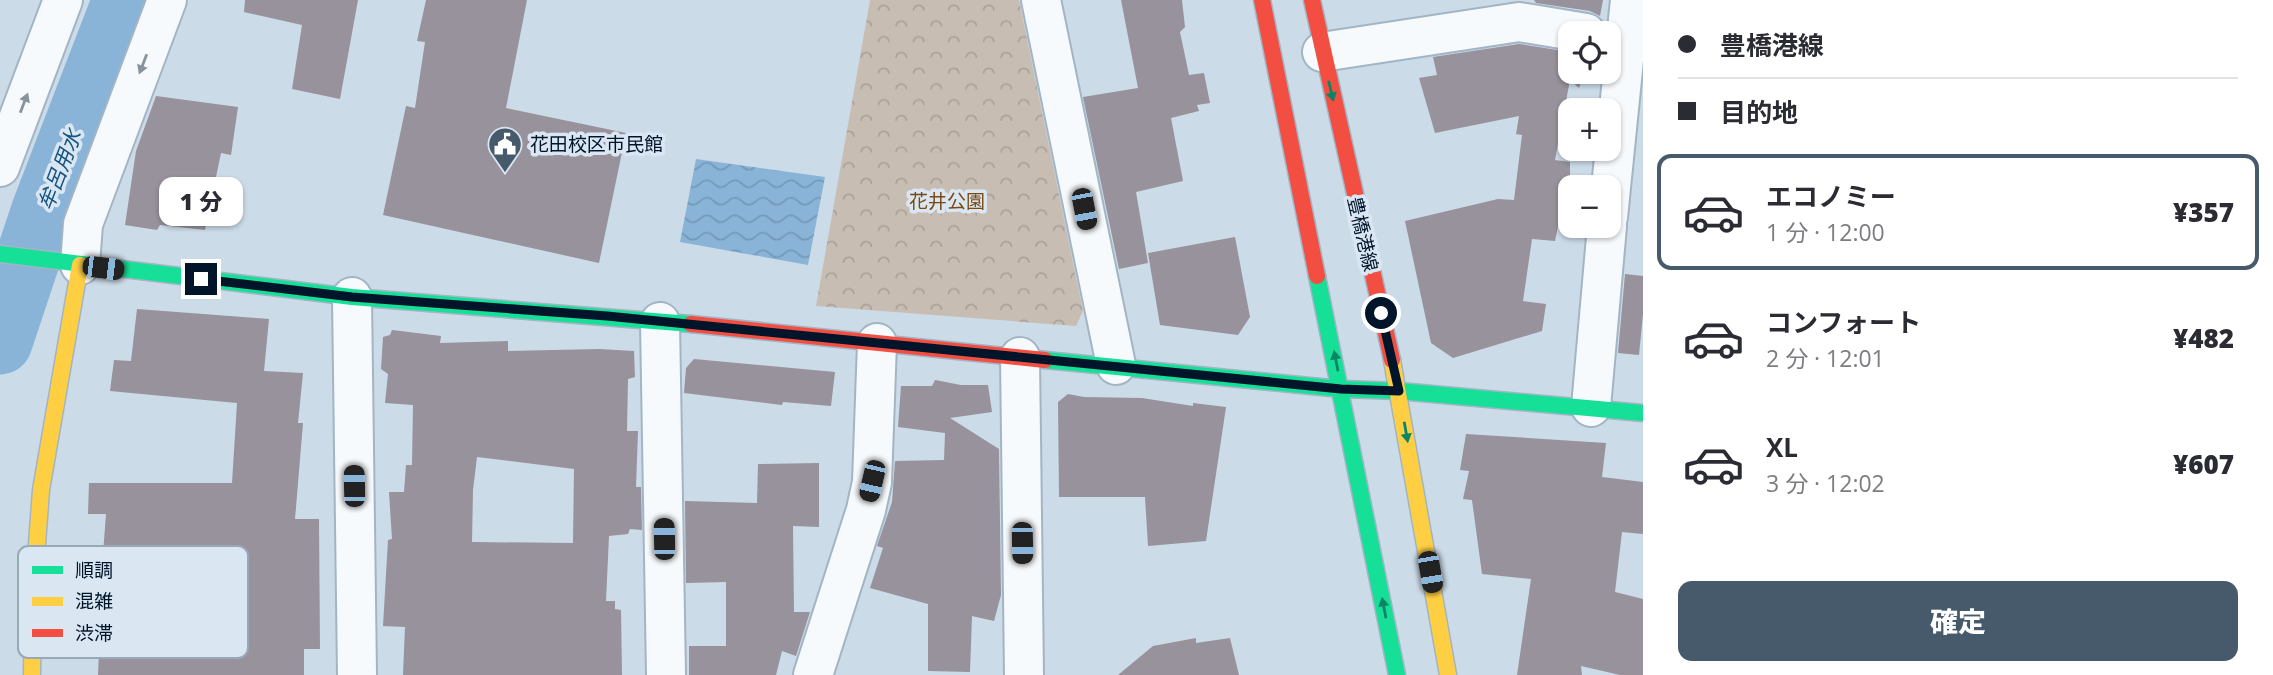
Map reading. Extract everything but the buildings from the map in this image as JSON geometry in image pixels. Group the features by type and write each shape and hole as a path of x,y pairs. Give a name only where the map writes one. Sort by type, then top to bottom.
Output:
{"street":[{"path":"0,167 63,0"},
{"path":"37,546 62,263 83,224 167,0"},
{"path":"1041,0 1116,365"},
{"path":"1262,0 1397,675"},
{"name":"豊橋港線","path":"1312,0 1399,391 1448,675"},
{"path":"1612,175 1630,0"},
{"path":"1322,52 1519,22 1558,28"},
{"path":"1591,407 1606,238"},
{"path":"5,255 352,297 660,321 1341,389 1399,391 1643,413"},
{"path":"352,297 357,675"},
{"path":"660,321 666,675"},
{"path":"813,675 866,510 872,481 877,343"},
{"path":"1020,357 1024,675"}],"green space":[{"name":"花井公園","path":"870,0 1019,0 1083,311 1076,326 816,306"}],"water":[{"path":"696,159 825,177 808,265 680,242"}],"waterway":[{"name":"牟呂用水","path":"0,342 44,210 125,0"}],"traffic: fast":[{"path":"0,254 352,297 691,324"},
{"path":"1317,276 1397,675"},
{"path":"1045,360 1341,389 1399,391 1643,413"}],"traffic: slow":[{"path":"37,546 41,490 80,265"},
{"path":"1392,360 1448,675"},
{"path":"32,658 32,675"}],"traffic: jam":[{"path":"1262,0 1317,276"},
{"path":"1312,0 1392,360"},
{"path":"691,324 1045,360"}],"place":[{"name":"花田校区市民館","path":"505,174"}],"route":[{"path":"201,279 352,297 607,316 1341,389 1399,391 1381,313"}]}
